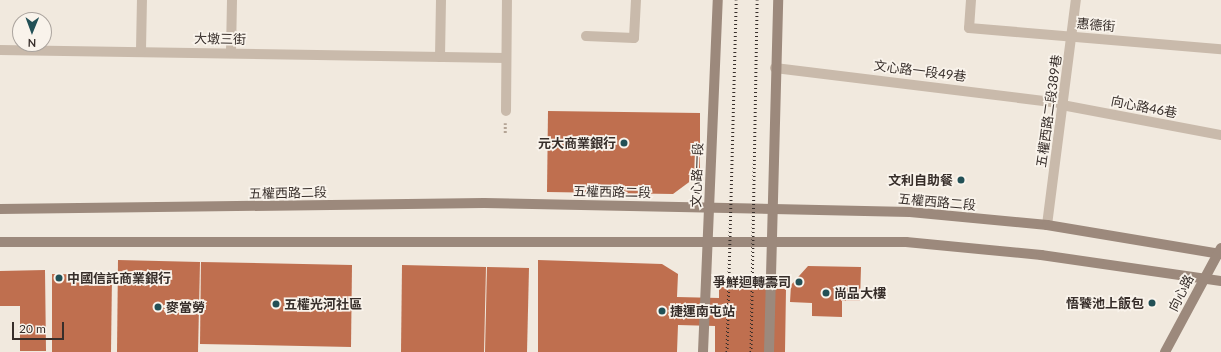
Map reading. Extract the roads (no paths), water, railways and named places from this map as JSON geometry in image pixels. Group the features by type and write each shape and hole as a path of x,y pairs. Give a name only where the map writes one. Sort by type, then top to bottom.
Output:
{"main road":[{"name":"文心路一段","path":"703,352 718,0"},
{"path":"769,352 775,68 778,0"},
{"name":"五權西路二段","path":"0,209 484,203 772,207 910,212 1047,225 1220,251"},
{"path":"0,242 906,242 1041,255 1221,281"},
{"name":"向心路","path":"1165,352 1202,278 1220,251"}],"street":[{"path":"142,0 142,50"},
{"path":"231,52 232,0"},
{"path":"440,57 441,0"},
{"path":"506,111 507,0"},
{"path":"586,36 634,38 636,0"},
{"name":"惠德街","path":"971,0 969,28 1221,49"},
{"name":"五權西路二段389巷","path":"1047,225 1076,0"},
{"name":"大墩三街","path":"0,50 142,50 506,58"},
{"name":"文心路一段49巷","path":"775,68 925,84 1062,104"},
{"name":"向心路46巷","path":"1062,104 1221,135"}],"railway":[{"path":"727,352 736,0"},
{"path":"751,352 757,0"}],"place":[{"name":"元大商業銀行","path":"624,143"},
{"name":"文利自助餐","path":"961,180"},
{"name":"中國信託商業銀行","path":"59,278"},
{"name":"爭鮮迴轉壽司","path":"799,282"},
{"name":"尚品大樓","path":"826,293"},
{"name":"悟饕池上飯包","path":"1152,303"},
{"name":"五權光河社區","path":"276,304"},
{"name":"麥當勞","path":"158,307"},
{"name":"捷運南屯站","path":"662,311"}]}
